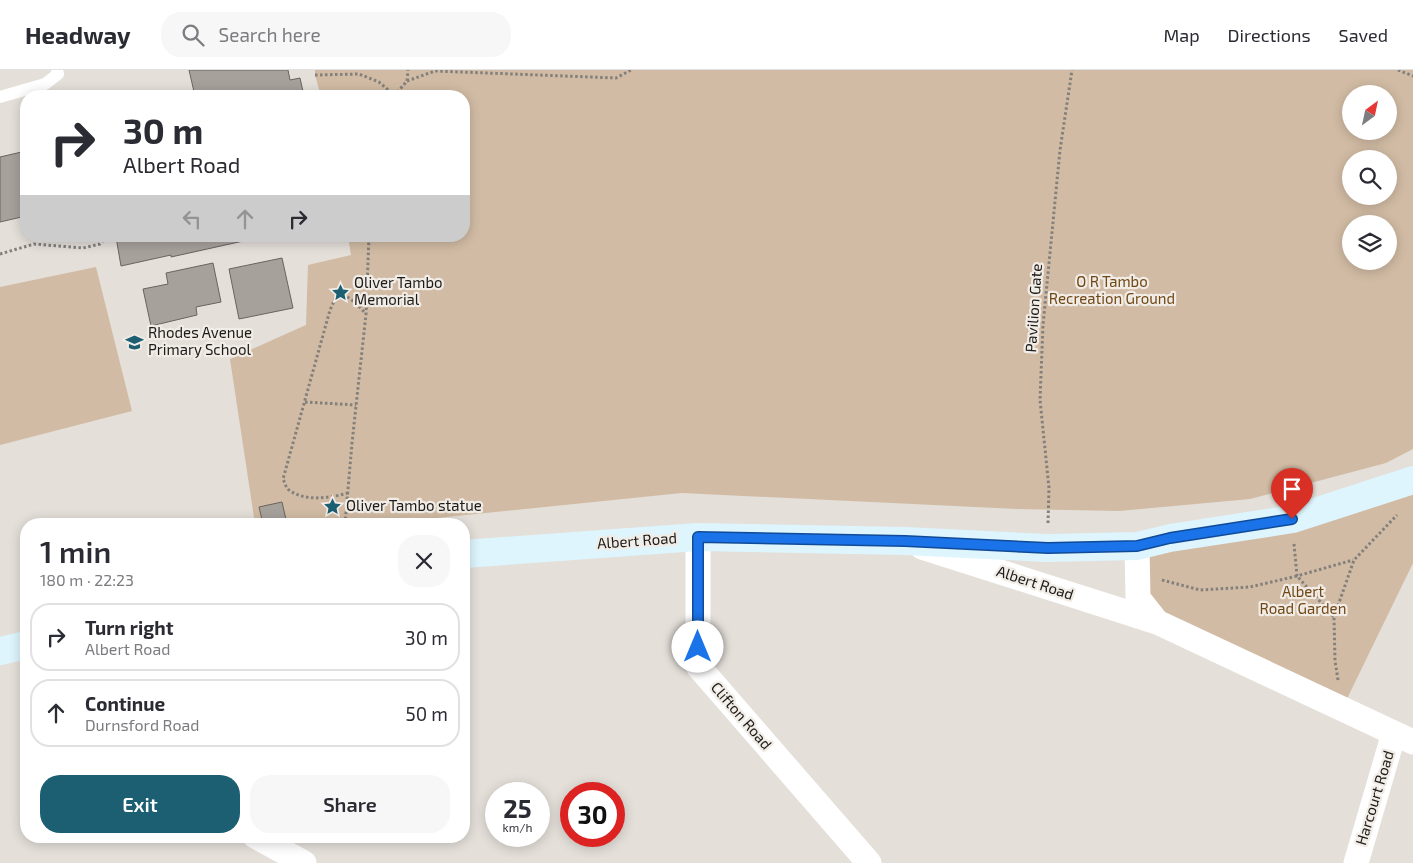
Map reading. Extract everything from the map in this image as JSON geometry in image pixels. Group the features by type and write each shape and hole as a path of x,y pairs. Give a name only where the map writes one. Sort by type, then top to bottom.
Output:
{"main road":[{"path":"905,541 1048,548 1137,546 1170,538 1292,519 1413,480"},
{"name":"Albert Road","path":"470,554 698,537 905,541"},
{"path":"0,651 20,646"}],"street":[{"name":"Clifton Road","path":"698,537 698,666 869,863"},
{"name":"Albert Road","path":"905,541 1157,622 1404,738"},
{"name":"Albert Road","path":"1137,546 1138,598 1157,622"},
{"name":"Harcourt Road","path":"1356,863 1404,738"},
{"path":"268,843 304,863"}],"lane":[{"path":"24,90 45,84 58,74 57,70"},
{"path":"0,97 20,91"}],"path":[{"path":"407,81 408,70"},
{"path":"399,90 407,81 435,71 616,78 631,70"},
{"name":"Pavilion Gate","path":"1048,548 1050,488 1040,400 1043,325 1060,150 1072,70"},
{"path":"1398,70 1413,76"},
{"path":"315,75 359,74 379,82 388,90"},
{"path":"0,254 34,244 83,248 102,242"},
{"path":"346,518 366,314 369,242"},
{"path":"348,493 333,497 306,497 288,489 283,479 330,310 336,297 346,296 366,314"},
{"path":"305,402 356,405"},
{"path":"1342,709 1335,661 1334,617 1354,560 1402,510"},
{"path":"1138,573 1200,590 1250,587 1354,560"},
{"path":"1296,576 1334,617"}],"green space":[{"name":"O R Tambo Recreation Ground","path":"315,70 1413,70 1413,449 1386,463 1250,499 1119,511 1017,509 682,493 437,518 254,518 230,359 306,325 308,265 351,255 349,242 470,242 470,90 319,90"},
{"path":"96,267 132,411 0,445 0,287"},
{"name":"Albert Road Garden","path":"1413,480 1413,563 1342,709 1157,622 1137,546"}],"building":[{"path":"189,70 288,70 290,80 300,78 303,90 194,90"},
{"path":"20,152 20,217 0,222 0,157"},
{"path":"117,242 239,242 171,257 171,255 121,266"},
{"path":"282,258 293,308 239,319 229,269"},
{"path":"213,263 221,302 196,307 197,315 151,326 143,289 168,284 166,273"},
{"path":"282,502 286,518 262,518 259,507"}],"place":[{"name":"Oliver Tambo Memorial","path":"340,292"},
{"name":"Rhodes Avenue Primary School","path":"134,342"},
{"name":"Oliver Tambo statue","path":"332,506"}],"route":[{"path":"698,647 698,537 905,541 1048,548 1137,546 1170,538 1292,519"}]}
